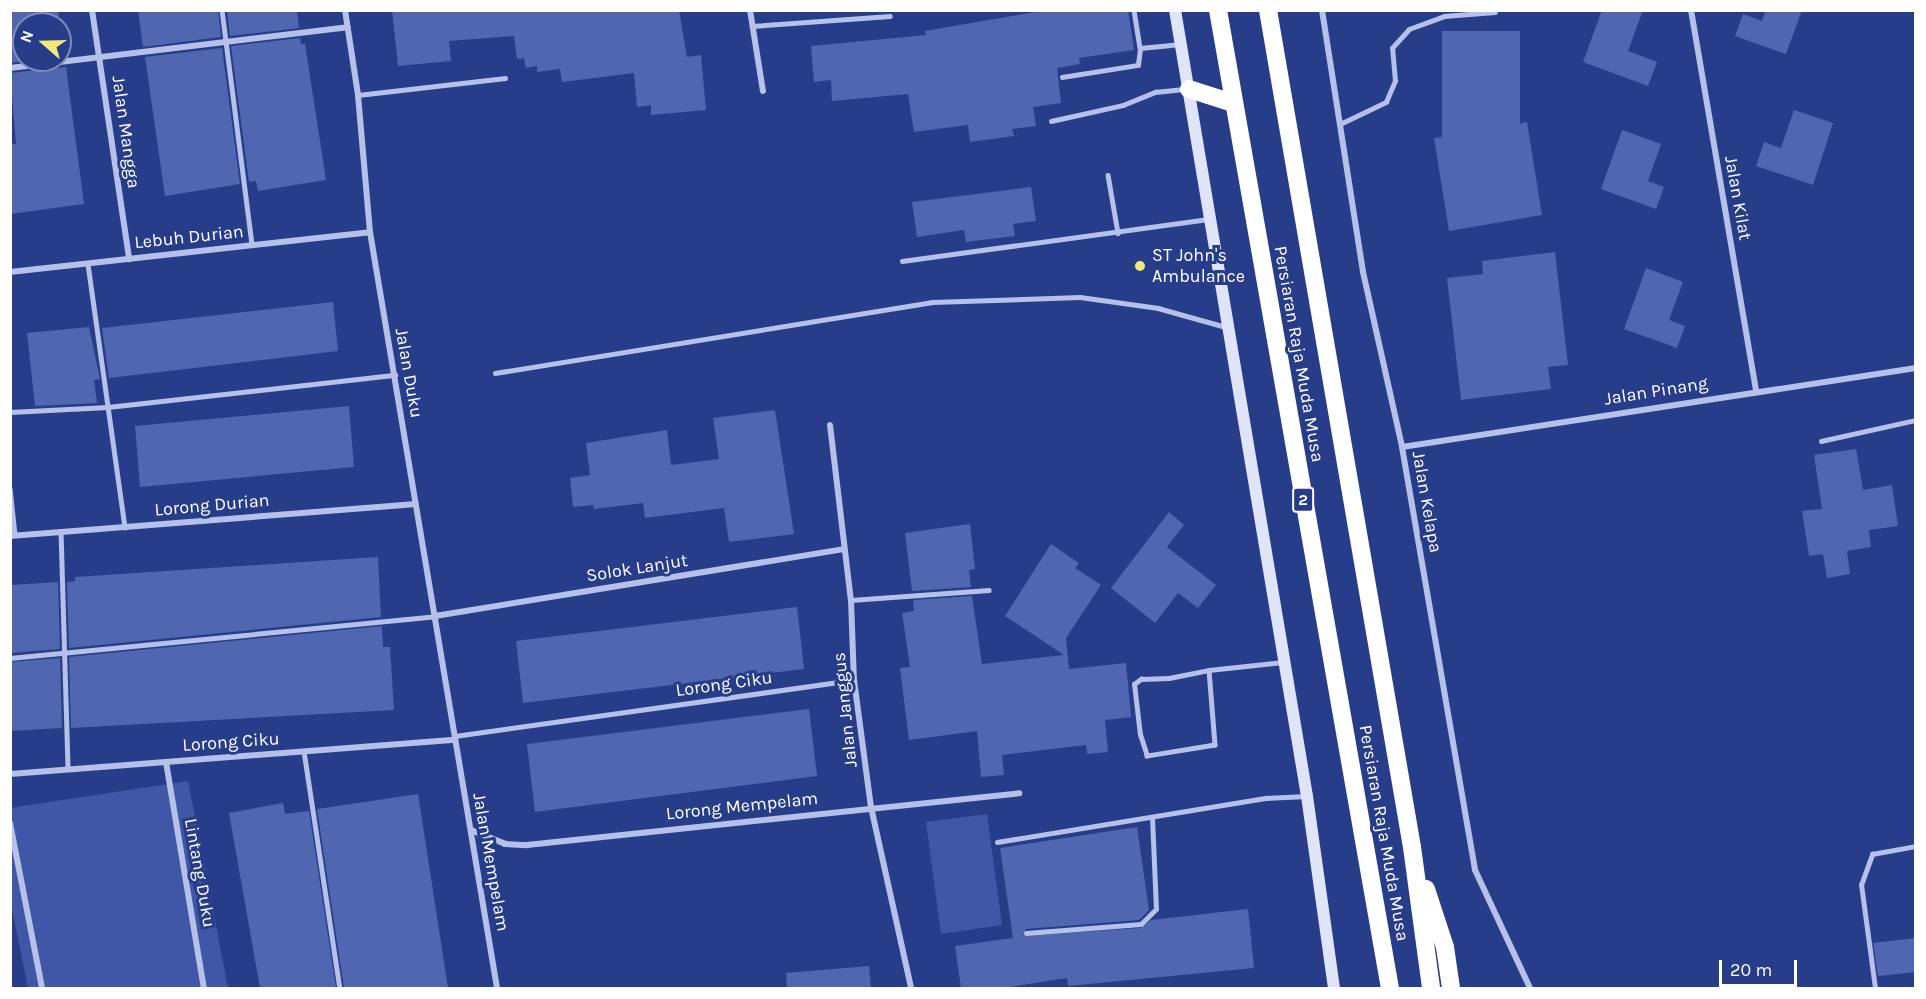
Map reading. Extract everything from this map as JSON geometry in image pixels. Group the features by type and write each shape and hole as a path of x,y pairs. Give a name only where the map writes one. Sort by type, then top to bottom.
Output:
{"highway":[{"name":"Persiaran Raja Muda Musa","path":"1218,10 1390,988"},
{"name":"Persiaran Raja Muda Musa","path":"1268,10 1412,847 1431,988"},
{"path":"1189,89 1233,103"},
{"path":"1412,847 1445,947 1451,988"}],"street":[{"name":"Jalan Mangga","path":"92,10 129,259"},
{"name":"Jalan Duku","path":"345,10 358,95 370,232 455,738"},
{"path":"750,10 763,91"},
{"path":"1175,10 1307,796 1334,988"},
{"name":"Jalan Kelapa","path":"1322,10 1363,272 1402,447 1474,870 1530,988"},
{"name":"Jalan Kilat","path":"1691,10 1756,391"},
{"path":"10,68 227,45 348,27"},
{"name":"Lebuh Durian","path":"10,272 370,232"},
{"name":"Jalan Pinang","path":"1402,447 1916,368"},
{"name":"Jalan Janggus","path":"830,425 851,600 854,680 871,807 911,988"},
{"name":"Lorong Durian","path":"13,535 416,504"},
{"name":"Solok Lanjut","path":"435,616 844,549"},
{"name":"Lorong Ciku","path":"10,774 455,738"},
{"name":"Jalan Mempelam","path":"455,738 496,988"},
{"name":"Lintang Duku","path":"166,762 204,988"},
{"name":"Lorong Mempelam","path":"471,830 505,844 527,845 1019,793"},
{"path":"10,823 42,988"},
{"path":"1377,910 1381,988"}],"lane":[{"path":"222,10 252,245"},
{"path":"1062,77 1138,65 1140,48 1134,10"},
{"path":"1340,124 1386,102 1395,81 1392,48 1409,29 1444,16 1495,12"},
{"path":"752,26 890,16"},
{"path":"1140,48 1180,44"},
{"path":"358,95 505,78"},
{"path":"1051,121 1123,105 1155,92 1189,89"},
{"path":"1108,175 1118,233"},
{"path":"902,261 1210,219"},
{"path":"88,264 125,527"},
{"path":"495,374 932,302 1080,297 1158,309 1228,328"},
{"path":"10,412 108,408 394,375"},
{"path":"1821,441 1916,420"},
{"path":"10,488 13,535"},
{"path":"61,531 68,769"},
{"path":"851,600 989,590"},
{"path":"10,658 435,616"},
{"path":"1209,670 1215,745 1147,756 1140,735 1134,684 1141,679 1209,670 1284,662"},
{"name":"Lorong Ciku","path":"455,738 854,680"},
{"path":"304,752 340,988"},
{"path":"998,842 1152,819 1266,798 1307,796"},
{"path":"1026,933 1141,924 1156,909 1152,819"},
{"path":"1875,988 1861,885 1872,854 1916,846"}],"shaded area":[{"path":"188,781 228,988 28,988 11,904 10,808"},
{"path":"987,814 1002,925 941,934 926,822"}],"building":[{"path":"10,10 58,10 58,12 12,12 12,63 10,63"},
{"path":"138,10 218,10 221,37 143,47"},
{"path":"227,10 297,10 299,28 230,36"},
{"path":"392,10 679,10 687,57 701,55 706,110 651,115 651,105 637,107 634,73 562,82 560,69 537,72 537,66 526,68 524,58 517,59 514,36 449,41 451,61 398,66"},
{"path":"1047,10 1128,10 1134,50 1079,58 1080,64 1057,68 1061,103 1033,107 1036,126 1012,129 1014,136 970,142 968,125 914,132 908,94 832,101 831,80 814,82 811,46 926,35 925,31"},
{"path":"1602,10 1643,10 1628,51 1657,62 1648,86 1583,62"},
{"path":"1766,10 1802,10 1786,54 1735,36 1743,14 1762,21"},
{"path":"1442,31 1520,31 1520,124 1527,122 1542,215 1449,231 1434,138 1442,137"},
{"path":"300,38 301,44 305,44 326,180 258,191 256,181 249,182 231,46"},
{"path":"222,48 240,184 165,196 145,57"},
{"path":"67,72 84,204 10,214 10,144 16,144 10,73"},
{"path":"1794,110 1833,123 1813,185 1756,166 1764,142 1781,148"},
{"path":"1622,130 1661,144 1648,181 1664,187 1656,209 1601,189"},
{"path":"1031,187 1036,221 1013,224 1015,236 966,242 964,230 917,237 912,202"},
{"path":"1555,252 1568,365 1548,367 1551,389 1461,400 1447,278 1483,274 1482,261"},
{"path":"1646,268 1683,282 1669,320 1685,326 1677,348 1624,329"},
{"path":"333,302 338,351 109,378 102,328"},
{"path":"89,327 100,379 94,380 97,403 35,406 27,333"},
{"path":"349,406 354,467 140,487 135,426"},
{"path":"775,410 794,534 729,542 724,508 645,518 643,503 594,509 593,505 573,507 570,478 590,475 586,443 667,430 671,465 719,459 713,418"},
{"path":"1856,449 1863,490 1892,485 1898,526 1869,530 1871,547 1847,551 1850,574 1827,578 1823,554 1809,556 1802,511 1822,509 1814,455"},
{"path":"1169,512 1184,525 1167,547 1216,585 1198,608 1178,593 1155,623 1111,588"},
{"path":"970,524 975,569 969,570 971,587 912,591 905,533"},
{"path":"1051,544 1079,563 1075,568 1101,585 1066,638 1069,669 1126,663 1131,717 1105,720 1108,752 1087,754 1086,745 1002,755 1004,775 981,777 977,731 909,740 900,668 910,667 902,613 914,611 913,600 972,596 982,664 1064,655 1005,616"},
{"path":"378,557 381,617 69,648 67,582 75,581 75,577"},
{"path":"58,582 60,649 10,653 10,585"},
{"path":"797,607 804,669 523,703 516,641"},
{"path":"382,626 383,647 390,647 394,710 71,728 69,657"},
{"path":"60,658 62,728 10,731 10,662"},
{"path":"809,709 817,776 535,812 527,744"},
{"path":"418,794 448,988 344,988 317,809"},
{"path":"283,803 285,814 309,811 336,988 260,988 229,813"},
{"path":"1137,827 1149,910 1139,920 1026,929 1023,936 1141,928 1151,920 1248,909 1254,968 1068,986 1067,978 1003,988 961,988 955,946 1013,938 1000,848"},
{"path":"1916,938 1916,972 1878,976 1873,943"},
{"path":"869,966 871,988 787,988 786,973"}],"place":[{"name":"ST John's Ambulance","path":"1140,266"}]}
